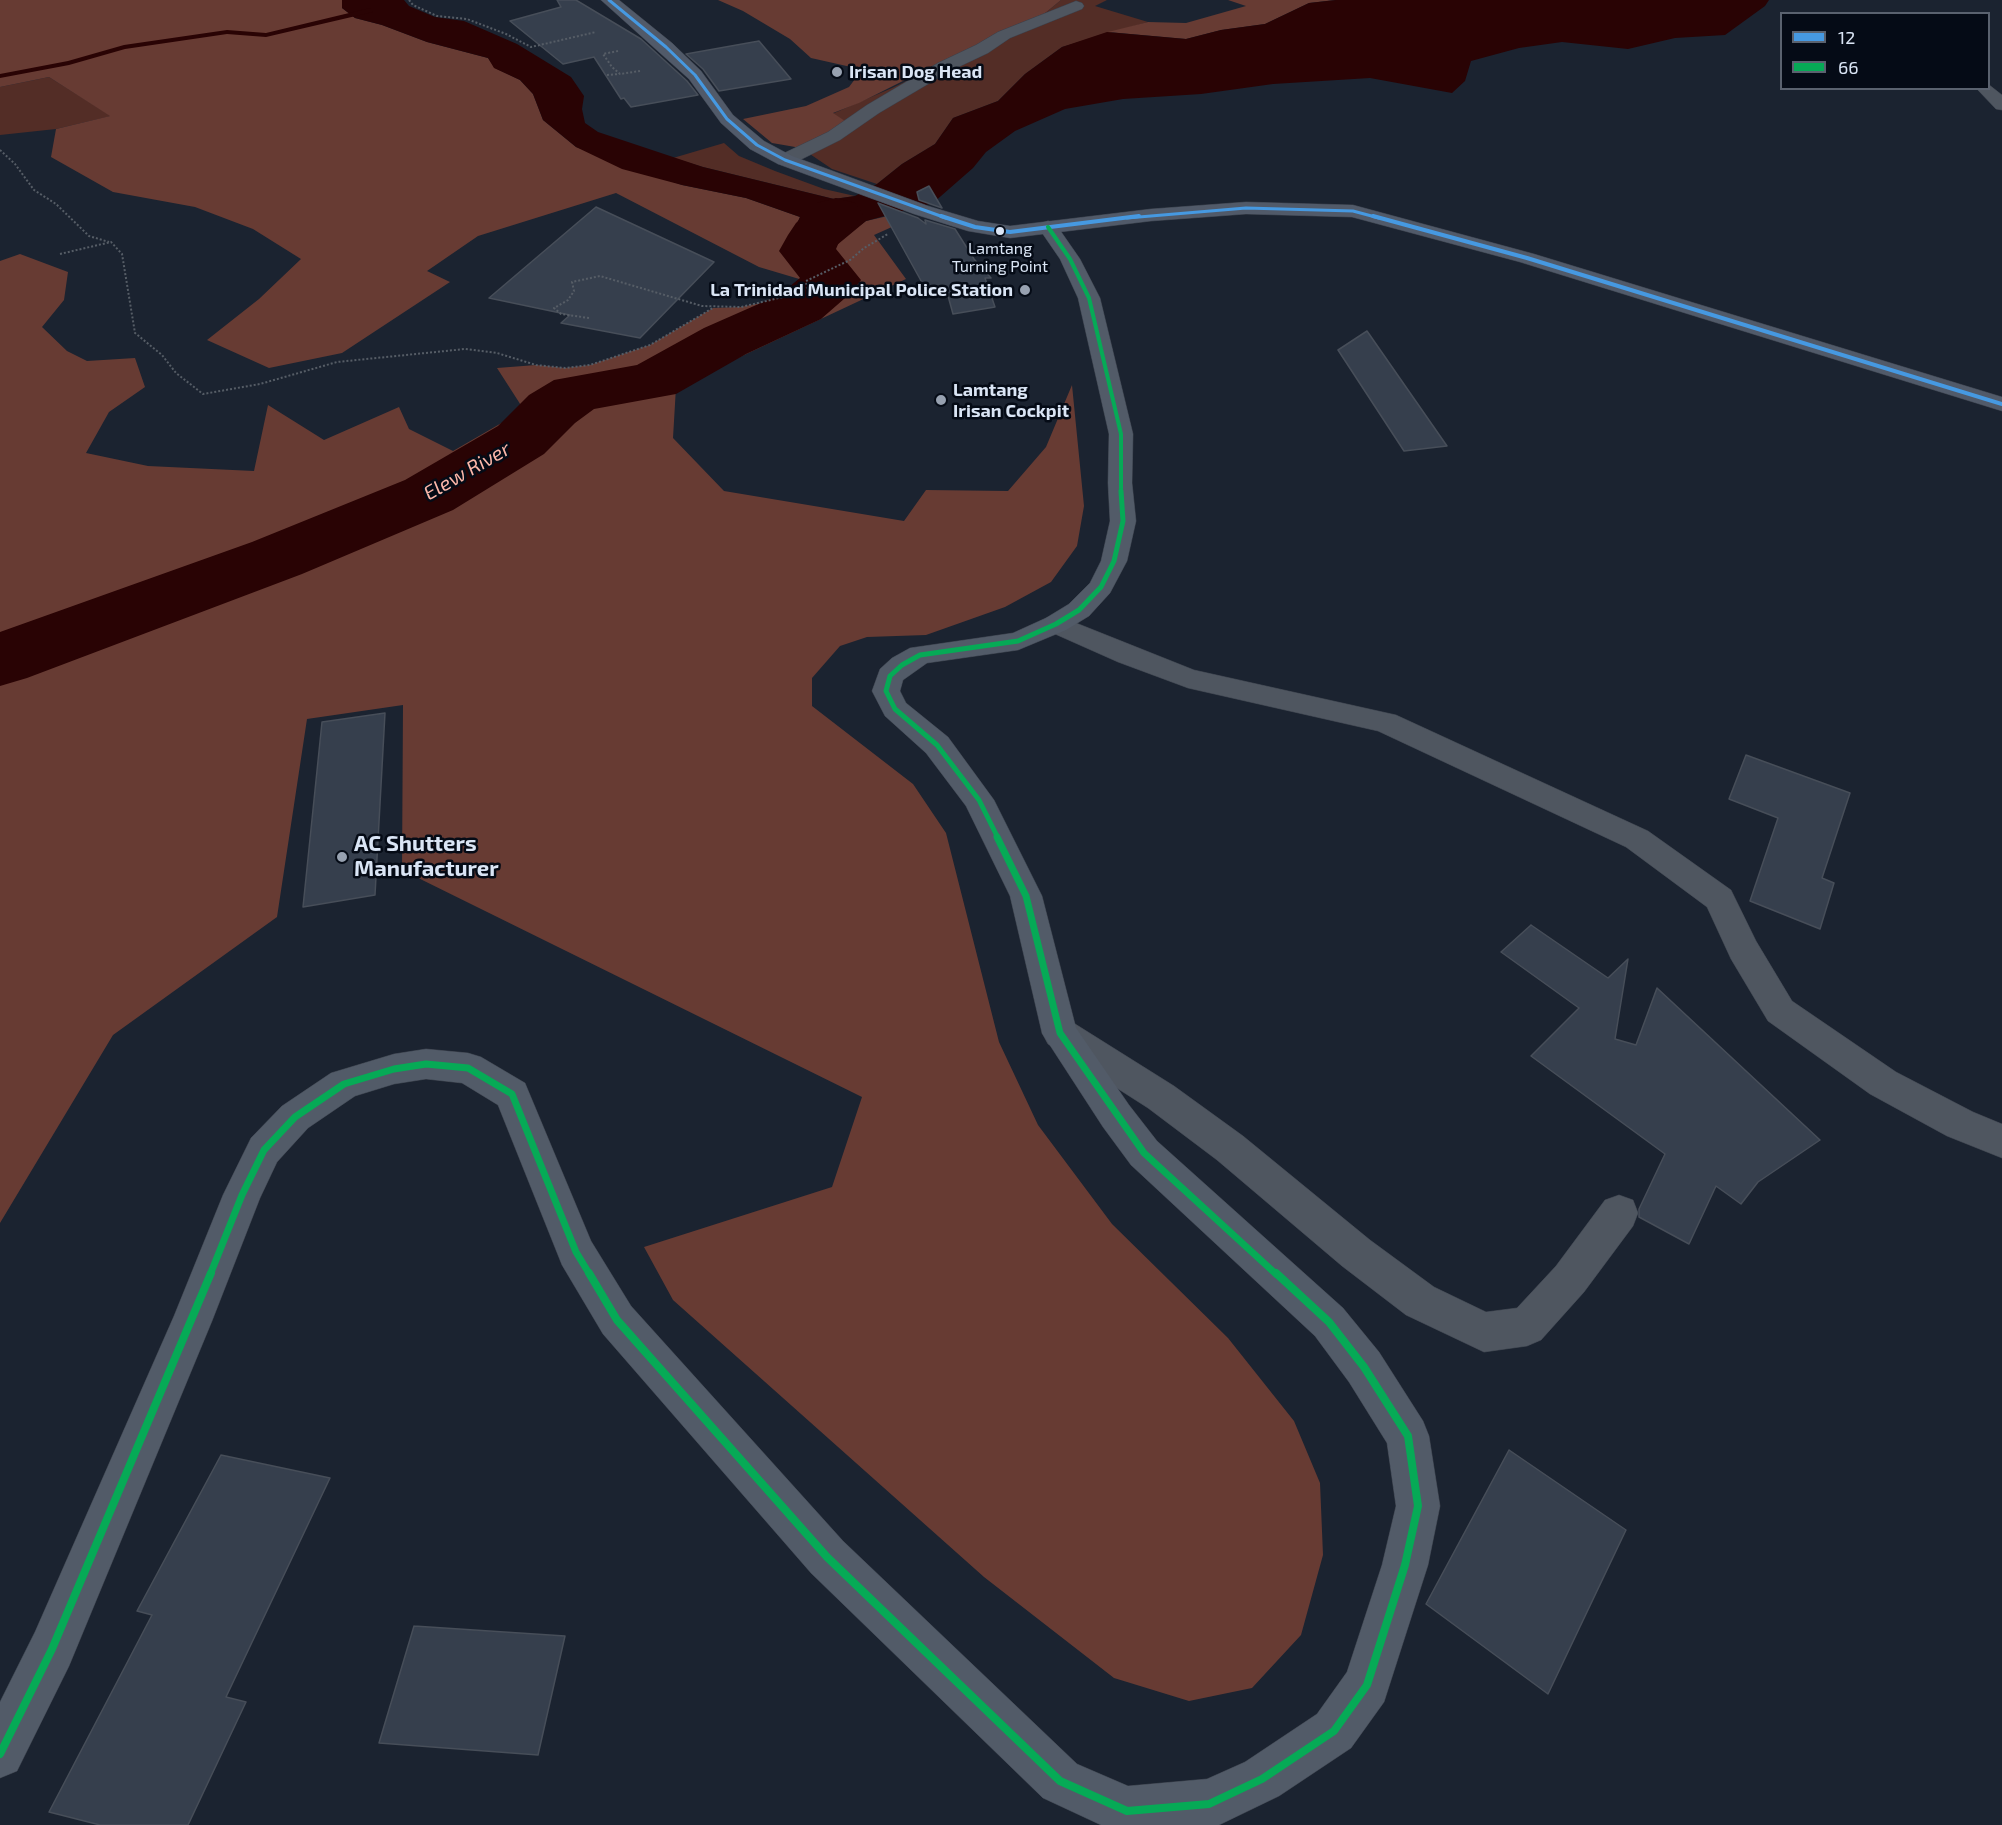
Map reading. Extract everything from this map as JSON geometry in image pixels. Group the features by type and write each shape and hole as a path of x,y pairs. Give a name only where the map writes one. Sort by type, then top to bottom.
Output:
{"highway":[{"path":"609,0 666,47 695,75 739,131 757,145 785,160 921,210 975,227 1010,232 1151,215 1246,208 1353,211 1527,258 2002,404"}],"main road":[{"path":"0,1754 52,1649 192,1321 242,1195 264,1150 295,1117 344,1084 394,1069 426,1064 468,1068 512,1094 576,1252 617,1320 827,1557 1060,1781 1127,1812 1209,1804 1262,1779 1334,1731 1367,1685 1405,1565 1418,1506 1408,1436 1364,1367 1329,1322 1144,1153 1116,1116 1060,1033 1026,896 979,800 937,745 894,710 886,691 890,676 902,665 920,655 986,648 1018,641 1056,624 1079,610 1101,587 1114,561 1123,521 1120,483 1122,434 1089,298 1070,259 1048,227"}],"street":[{"path":"785,160 834,136 873,109 944,67 982,50 1005,35 1076,6"},
{"path":"1986,90 2002,105"},
{"path":"1056,624 1128,656 1188,678 1386,722 1637,839 1719,899 1743,949 1780,1011 1883,1083 1960,1124 2002,1141"},
{"path":"1060,1033 1161,1097 1230,1148 1356,1253 1420,1301 1484,1332 1527,1326 1570,1279 1619,1213"}],"path":[{"path":"409,0 413,5 437,16 467,19 506,34 531,47 600,31"},
{"path":"603,54 620,74"},
{"path":"607,75 640,71"},
{"path":"0,150 15,164 34,190 56,204 78,223 88,236 111,242 122,254 135,333 162,355 176,373 203,394 260,384 337,362 465,349 498,353 536,365 564,368 590,365 650,345 713,308"},
{"path":"589,318 561,314 554,308 568,300 574,291 572,282 600,276 713,308 741,307 800,293 807,288 806,281 850,260 864,248 889,233"},
{"path":"60,254 111,242"}],"shaded area":[{"path":"0,0 342,0 342,8 355,18 382,25 427,42 488,58 495,68 520,80 533,94 543,120 576,147 682,185 746,198 800,217 790,239 852,231 866,221 901,213 919,218 903,222 874,235 906,279 676,387 673,438 724,491 904,521 926,490 1008,491 1046,447 1072,385 1084,506 1077,546 1051,582 1005,607 926,635 867,637 840,646 812,678 812,706 913,784 946,833 999,1042 1038,1125 1112,1224 1228,1338 1294,1421 1320,1483 1323,1555 1301,1635 1252,1688 1189,1701 1114,1678 984,1577 673,1300 644,1247 832,1187 862,1097 402,870 403,705 307,719 277,917 113,1035 0,1223 0,261 20,254 68,272 64,300 42,327 67,351 87,361 135,358 145,387 109,412 86,453 148,466 254,471 268,405 324,440 399,407 409,429 453,451 524,410 497,368 536,365 565,368 590,365 650,345 713,308 741,307 780,299 800,293 807,288 806,281 759,267 616,193 478,236 427,271 450,282 342,353 269,368 207,340 259,299 301,259 253,229 195,207 113,192 51,157 56,129 110,116 49,77 0,87"},
{"path":"342,0 404,0 409,6 435,17 464,21 517,44 571,77 584,96 582,109 585,123 598,132 703,167 834,199 855,196 877,184 902,164 935,144 953,118 998,101 1025,74 1062,47 1107,32 1186,39 1221,30 1265,24 1309,3 1336,0 1769,0 1765,6 1725,35 1675,38 1628,49 1562,42 1519,48 1471,61 1465,81 1452,93 1370,78 1273,84 1201,94 1123,99 1065,109 1015,131 986,152 973,168 933,203 866,221 837,245 790,239 800,217 746,198 682,185 622,169 576,147 543,120 533,94 520,80 494,68 488,58 427,42 382,25 355,18 342,8"},
{"path":"718,0 1061,0 1044,14 859,103 833,113 845,121 830,134 801,148 772,143 743,119 806,106 849,87 858,75 851,67 811,58 790,39 743,11"},
{"path":"1061,0 1107,0 1095,6 1148,22 1062,47 1025,74 998,101 953,118 935,144 902,164 877,184 832,169 801,148 844,121 832,114 892,88 1044,14"},
{"path":"1228,0 1335,0 1309,3 1265,24 1221,30 1186,39 1108,32 1148,22 1186,23 1246,6"},
{"path":"49,77 111,116 56,129 0,135 0,87"},
{"path":"724,143 739,156 775,171 824,189 855,196 834,199 673,158"}],"building":[{"path":"557,0 576,0 641,39 687,81 698,95 631,107 624,98 621,99 594,57 563,64 510,21 561,7"},
{"path":"759,41 791,79 719,91 703,69 686,54"},
{"path":"929,186 942,208 919,200 917,192"},
{"path":"878,203 918,218 926,224 925,220 955,229 974,259 991,278 985,278 995,307 953,314 945,285 925,288"},
{"path":"596,207 714,262 640,338 561,323 570,315 489,298"},
{"path":"1367,331 1447,446 1404,451 1338,350"},
{"path":"385,713 375,895 303,907 322,722"},
{"path":"1746,755 1850,793 1822,878 1834,883 1820,929 1750,901 1778,818 1729,799"},
{"path":"1531,925 1608,978 1628,959 1615,1039 1636,1045 1657,988 1820,1140 1758,1182 1741,1204 1716,1186 1689,1244 1639,1217 1639,1209 1665,1154 1531,1056 1579,1008 1501,952"},
{"path":"1509,1450 1626,1530 1548,1694 1426,1604"},
{"path":"221,1455 330,1478 226,1697 246,1702 188,1825 100,1825 49,1812 152,1615 137,1611"},
{"path":"414,1626 565,1636 538,1755 379,1743"}],"waterway":[{"path":"0,76 69,63 124,47 227,32 266,35 370,10"},
{"name":"Elew River","path":"0,660 277,558 429,495 521,440 552,409 576,393 654,381 725,341 800,307 832,280 807,251 815,235 836,214"}],"transit line":[{"name":"12","path":"609,0 666,47 695,75 727,119 757,145 785,160 921,210 975,227 1010,232 1151,215 1246,208 1353,211 1527,258 2002,404"},
{"name":"66","path":"0,1754 52,1649 192,1321 242,1195 264,1150 295,1117 344,1084 394,1069 426,1064 468,1068 512,1094 576,1252 617,1320 827,1557 1060,1781 1127,1811 1209,1804 1262,1779 1334,1731 1367,1685 1405,1565 1418,1506 1408,1436 1364,1367 1329,1322 1144,1153 1116,1116 1060,1033 1026,896 979,800 937,745 895,709 886,691 890,676 902,665 920,655 1018,641 1056,624 1079,610 1101,587 1114,561 1123,521 1120,483 1121,434 1089,298 1070,259 1048,227"}],"place":[{"name":"Irisan Dog Head","path":"837,72"},
{"name":"Lamtang Turning Point","path":"1000,231"},
{"name":"La Trinidad Municipal Police Station","path":"1025,290"},
{"name":"Lamtang Irisan Cockpit","path":"941,400"},
{"name":"AC Shutters Manufacturer","path":"342,857"}]}
